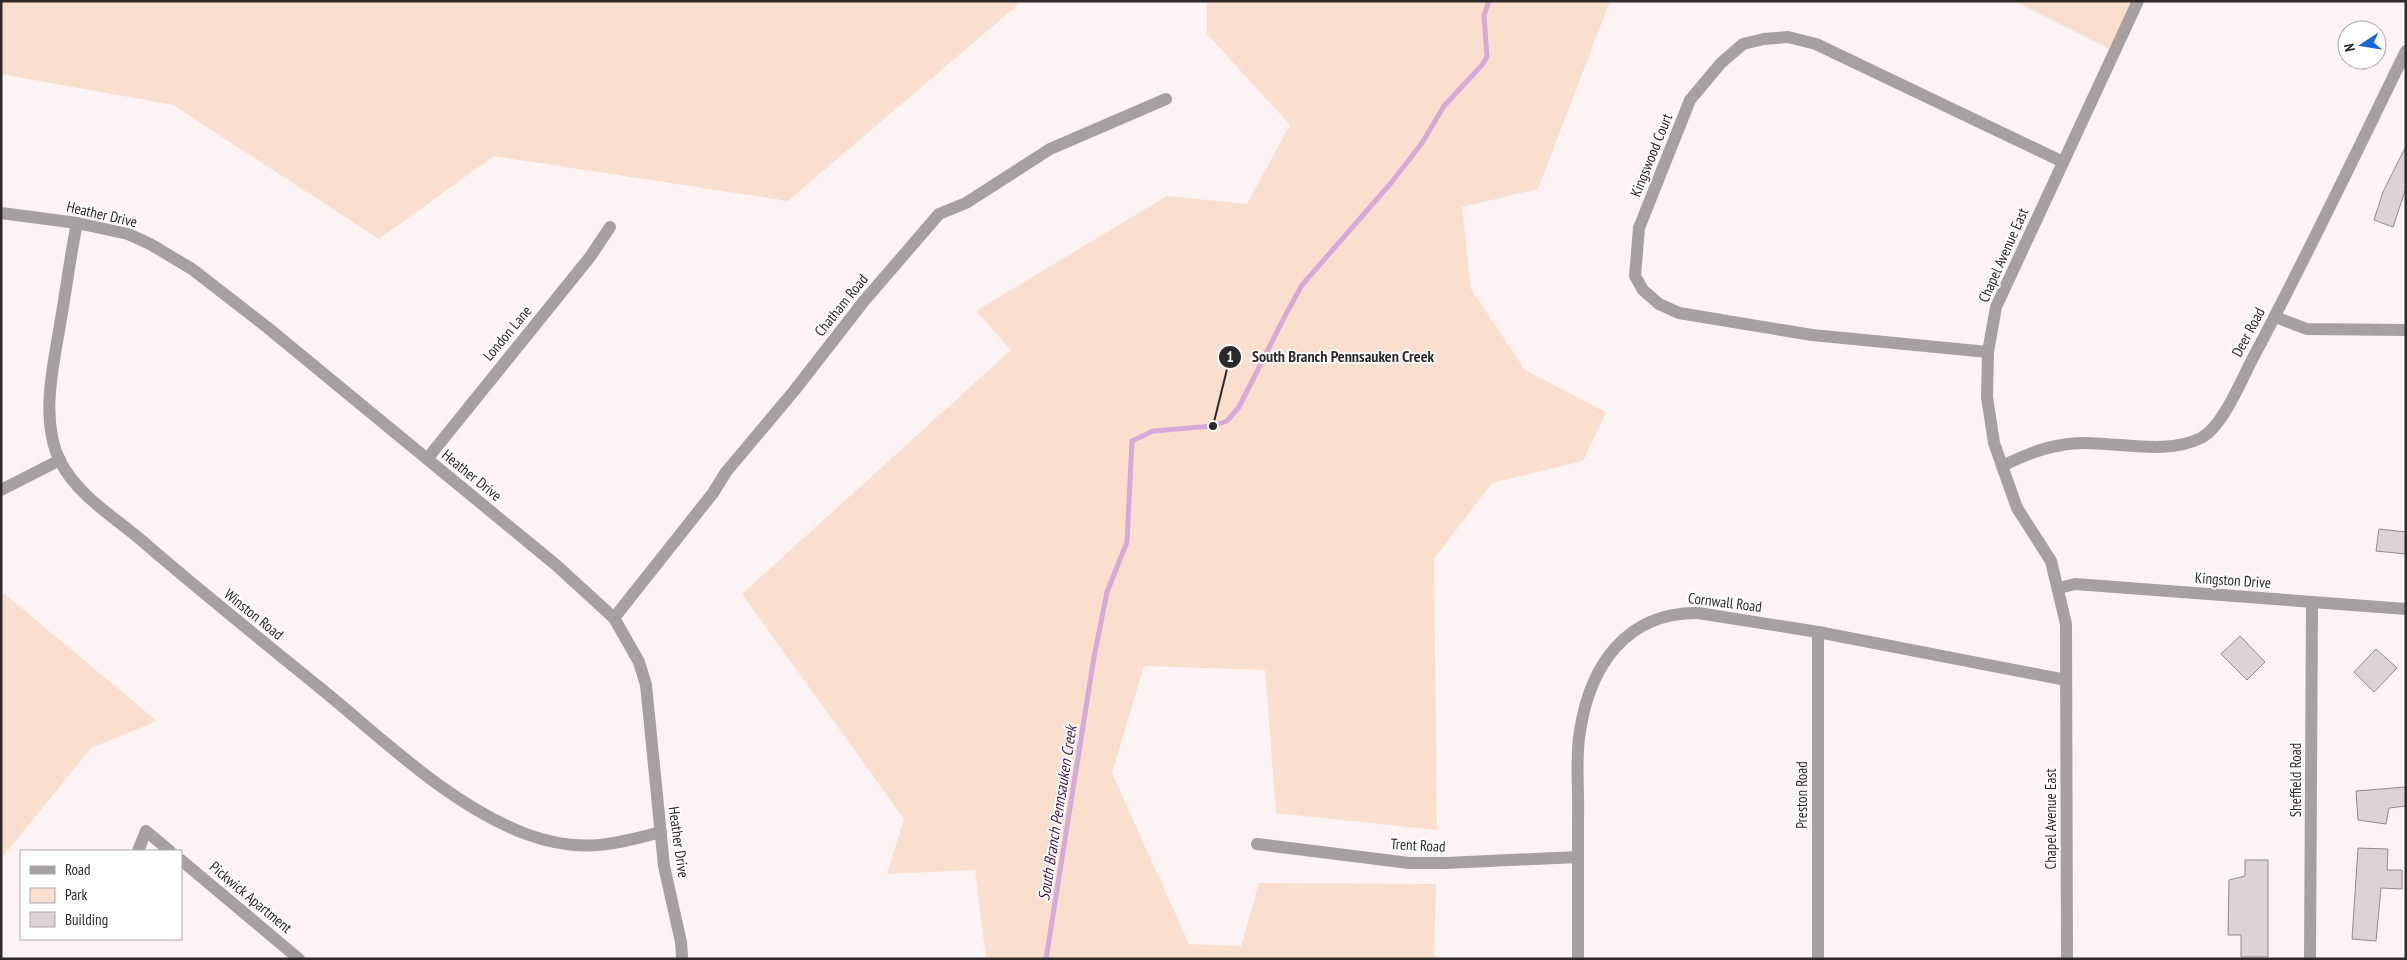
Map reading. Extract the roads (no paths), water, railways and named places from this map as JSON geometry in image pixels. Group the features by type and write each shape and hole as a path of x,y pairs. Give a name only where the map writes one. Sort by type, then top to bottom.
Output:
{"street":[{"name":"Chapel Avenue East","path":"2067,959 2066,624 2059,588 2051,562 2018,508 1994,444 1987,397 1988,352 1996,307 2138,1"},
{"name":"Kingswood Court","path":"1988,352 1812,335 1678,312 1659,304 1643,290 1635,276 1639,228 1690,100 1720,62 1743,44 1764,39 1788,37 1816,44 2063,162"},
{"name":"Deer Road","path":"2002,466 2021,457 2063,444 2177,445 2203,437 2213,428 2275,317 2406,51"},
{"name":"Chatham Road","path":"614,618 628,597 713,494 726,472 794,390 864,300 939,214 966,203 1050,149 1166,99"},
{"name":"Heather Drive","path":"1,213 77,223 128,234 150,244 192,269 268,328 517,531 614,618 639,662 646,686 664,866 681,942 682,956"},
{"name":"Winston Road","path":"77,223 52,380 51,432 60,460 84,492 103,510 399,753 471,807 508,827 566,845 600,846 661,832"},
{"name":"London Lane","path":"427,459 590,257 610,227"},
{"path":"2275,317 2307,329 2406,330"},
{"path":"1,490 60,460"},
{"name":"Kingston Drive","path":"2059,588 2075,584 2406,609"},
{"name":"Sheffield Road","path":"2310,959 2312,602"},
{"name":"Cornwall Road","path":"1578,959 1580,732 1595,676 1607,656 1626,637 1646,622 1682,612 1698,612 1818,632 2066,680"},
{"name":"Preston Road","path":"1818,632 1818,959"},
{"path":"138,850 146,831 169,850"},
{"name":"Trent Road","path":"1257,844 1409,863 1445,864 1578,857"},
{"name":"Pickwick Apartment","path":"182,861 299,959"}],"waterway":[{"name":"South Branch Pennsauken Creek","path":"1046,959 1094,657 1107,592 1127,542 1132,441 1153,431 1213,426 1227,421 1239,407 1302,285 1391,183 1422,143 1444,106 1482,65 1487,57 1484,15 1489,1"}],"place":[{"name":"South Branch Pennsauken Creek","path":"1213,426"}]}
